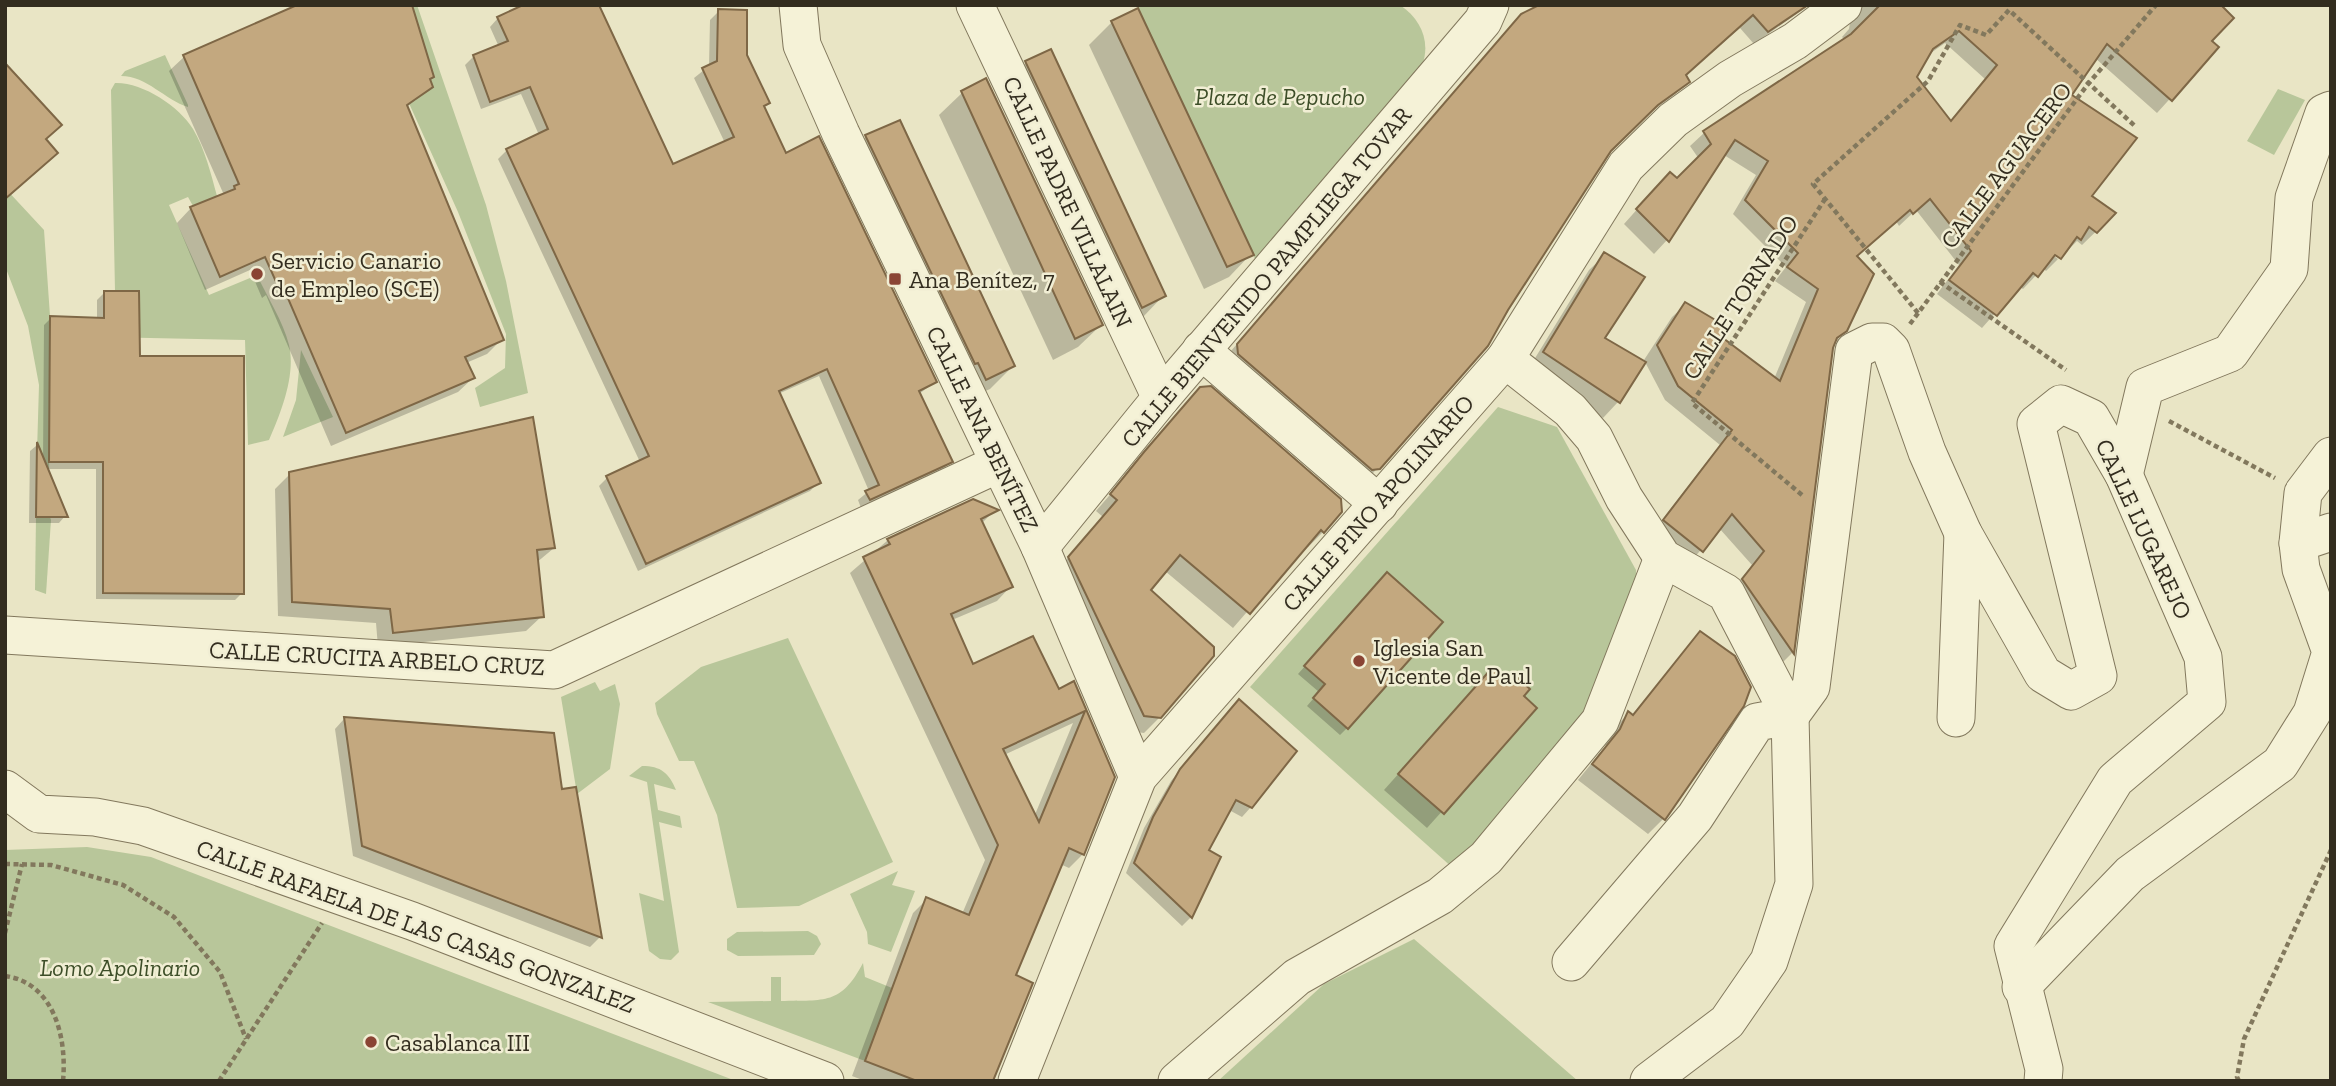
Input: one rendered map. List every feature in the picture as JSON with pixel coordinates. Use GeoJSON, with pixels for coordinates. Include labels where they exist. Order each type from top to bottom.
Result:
{"type":"FeatureCollection","features":[{"type":"Feature","properties":{"kind":"street","name":"CALLE ANA BENÍTEZ"},"geometry":{"type":"LineString","coordinates":[[798,5],[802,45],[813,71],[998,464],[1040,547],[1138,777]]}},
{"type":"Feature","properties":{"kind":"street","name":"CALLE PADRE VILLALAIN"},"geometry":{"type":"LineString","coordinates":[[975,5],[1161,398]]}},
{"type":"Feature","properties":{"kind":"street","name":"CALLE BIENVENIDO PAMPLIEGA TOVAR"},"geometry":{"type":"LineString","coordinates":[[1040,547],[1201,350],[1483,21],[1490,5]]}},
{"type":"Feature","properties":{"kind":"street","name":"CALLE PINO APOLINARIO"},"geometry":{"type":"LineString","coordinates":[[1017,1081],[1138,777],[1505,359],[1626,166],[1673,120],[1730,79],[1795,41],[1843,5]]}},
{"type":"Feature","properties":{"kind":"street"},"geometry":{"type":"LineString","coordinates":[[2124,475],[2145,387],[2231,354],[2290,270],[2294,198],[2324,113],[2331,110]]}},
{"type":"Feature","properties":{"kind":"street"},"geometry":{"type":"LineString","coordinates":[[1571,962],[1695,817],[1757,722],[1790,716],[1811,687],[1854,351],[1872,342],[1883,342],[1891,350]]}},
{"type":"Feature","properties":{"kind":"street"},"geometry":{"type":"LineString","coordinates":[[1201,350],[1379,504]]}},
{"type":"Feature","properties":{"kind":"street","name":"CALLE LUGAREJO"},"geometry":{"type":"LineString","coordinates":[[1891,350],[1927,452],[1963,533],[2043,674],[2071,691],[2098,676],[2036,424],[2062,404],[2091,418],[2124,475],[2203,657],[2207,702],[2115,780],[2012,946],[2021,987]]}},
{"type":"Feature","properties":{"kind":"street"},"geometry":{"type":"LineString","coordinates":[[1505,359],[1570,410],[1594,439],[1624,498],[1663,558],[1726,593],[1790,716],[1794,884],[1769,961],[1727,1022],[1649,1081]]}},
{"type":"Feature","properties":{"kind":"street"},"geometry":{"type":"LineString","coordinates":[[2043,1081],[2044,1069],[2021,987],[2130,874],[2280,764],[2312,713],[2331,652],[2301,569],[2314,537],[2303,493],[2331,456]]}},
{"type":"Feature","properties":{"kind":"street","name":"CALLE CRUCITA ARBELO CRUZ"},"geometry":{"type":"LineString","coordinates":[[5,635],[554,670],[998,464]]}},
{"type":"Feature","properties":{"kind":"street"},"geometry":{"type":"LineString","coordinates":[[1956,718],[1963,533]]}},
{"type":"Feature","properties":{"kind":"street"},"geometry":{"type":"LineString","coordinates":[[1177,1081],[1297,977],[1440,896],[1486,858],[1600,721],[1663,558]]}},
{"type":"Feature","properties":{"kind":"street","name":"CALLE RAFAELA DE LAS CASAS GONZALEZ"},"geometry":{"type":"LineString","coordinates":[[5,789],[39,814],[95,817],[143,826],[412,921],[825,1081]]}},
{"type":"Feature","properties":{"kind":"path","name":"CALLE AGUACERO"},"geometry":{"type":"LineString","coordinates":[[1891,350],[2088,84],[2156,5]]}},
{"type":"Feature","properties":{"kind":"path"},"geometry":{"type":"LineString","coordinates":[[1918,313],[1813,184],[1928,81],[1961,25],[1986,35],[2009,10],[2136,127]]}},
{"type":"Feature","properties":{"kind":"path","name":"CALLE TORNADO"},"geometry":{"type":"LineString","coordinates":[[1825,198],[1692,403],[1832,520]]}},
{"type":"Feature","properties":{"kind":"path"},"geometry":{"type":"LineString","coordinates":[[2239,1081],[2237,1077],[2244,1039],[2331,850]]}},
{"type":"Feature","properties":{"kind":"path"},"geometry":{"type":"LineString","coordinates":[[5,864],[51,865],[123,885],[174,917],[220,972],[246,1039]]}},
{"type":"Feature","properties":{"kind":"path"},"geometry":{"type":"LineString","coordinates":[[5,933],[22,864]]}},
{"type":"Feature","properties":{"kind":"path"},"geometry":{"type":"LineString","coordinates":[[219,1081],[322,923]]}},
{"type":"Feature","properties":{"kind":"path"},"geometry":{"type":"LineString","coordinates":[[5,976],[16,978],[33,988],[57,1018],[63,1036],[63,1081]]}},
{"type":"Feature","properties":{"kind":"green space"},"geometry":{"type":"Polygon","coordinates":[[[412,5],[417,5],[486,205],[506,281],[528,393],[480,407],[475,388],[505,368],[506,334],[458,212],[403,90],[433,86],[430,79],[434,76],[412,5]]]}},
{"type":"Feature","properties":{"kind":"green space","name":"Plaza de Pepucho"},"geometry":{"type":"Polygon","coordinates":[[[1137,5],[1400,5],[1419,24],[1425,40],[1424,57],[1422,66],[1256,261],[1137,5]]]}},
{"type":"Feature","properties":{"kind":"green space"},"geometry":{"type":"Polygon","coordinates":[[[165,55],[188,107],[148,84],[121,76],[125,71],[165,55]]]}},
{"type":"Feature","properties":{"kind":"green space"},"geometry":{"type":"Polygon","coordinates":[[[115,83],[148,91],[169,104],[187,120],[201,145],[217,196],[193,206],[188,197],[169,205],[209,295],[257,275],[283,327],[289,345],[291,369],[282,406],[269,440],[248,445],[245,340],[103,337],[139,322],[139,291],[115,291],[111,90],[115,83]]]}},
{"type":"Feature","properties":{"kind":"green space"},"geometry":{"type":"Polygon","coordinates":[[[2278,89],[2305,100],[2274,155],[2247,141],[2278,89]]]}},
{"type":"Feature","properties":{"kind":"green space"},"geometry":{"type":"Polygon","coordinates":[[[5,188],[44,230],[50,316],[49,485],[36,485],[39,385],[28,326],[5,266],[5,188]]]}},
{"type":"Feature","properties":{"kind":"green space"},"geometry":{"type":"Polygon","coordinates":[[[301,350],[333,417],[283,437],[296,400],[301,350]]]}},
{"type":"Feature","properties":{"kind":"green space"},"geometry":{"type":"Polygon","coordinates":[[[1498,407],[1557,427],[1636,570],[1637,598],[1574,737],[1454,869],[1250,687],[1498,407]]]}},
{"type":"Feature","properties":{"kind":"green space"},"geometry":{"type":"Polygon","coordinates":[[[36,517],[50,517],[51,520],[46,594],[35,590],[36,517]]]}},
{"type":"Feature","properties":{"kind":"green space"},"geometry":{"type":"Polygon","coordinates":[[[788,638],[893,862],[799,906],[737,908],[717,815],[694,761],[679,761],[657,714],[655,703],[701,667],[788,638]]]}},
{"type":"Feature","properties":{"kind":"green space"},"geometry":{"type":"Polygon","coordinates":[[[595,682],[600,691],[615,684],[620,704],[610,769],[577,794],[561,697],[595,682]]]}},
{"type":"Feature","properties":{"kind":"green space"},"geometry":{"type":"Polygon","coordinates":[[[642,766],[659,769],[670,779],[676,790],[654,784],[658,810],[680,816],[682,828],[659,822],[679,952],[671,960],[660,959],[649,951],[639,893],[664,901],[647,782],[629,776],[642,766]]]}},
{"type":"Feature","properties":{"kind":"green space","name":"Lomo Apolinario"},"geometry":{"type":"Polygon","coordinates":[[[87,847],[151,857],[736,1081],[5,1081],[5,850],[87,847]]]}},
{"type":"Feature","properties":{"kind":"green space"},"geometry":{"type":"Polygon","coordinates":[[[898,871],[892,885],[915,891],[891,952],[868,944],[867,932],[850,894],[898,871]]]}},
{"type":"Feature","properties":{"kind":"green space"},"geometry":{"type":"Polygon","coordinates":[[[808,931],[817,936],[821,944],[814,955],[738,956],[727,950],[727,939],[737,932],[808,931]]]}},
{"type":"Feature","properties":{"kind":"green space"},"geometry":{"type":"Polygon","coordinates":[[[1414,939],[1578,1081],[1218,1081],[1324,984],[1414,939]]]}},
{"type":"Feature","properties":{"kind":"green space"},"geometry":{"type":"Polygon","coordinates":[[[863,963],[865,977],[892,988],[865,1061],[708,1002],[771,1001],[771,977],[781,977],[781,1001],[820,1000],[847,987],[863,963]]]}},
{"type":"Feature","properties":{"kind":"building"},"geometry":{"type":"Polygon","coordinates":[[[297,5],[412,5],[434,77],[430,79],[433,87],[407,105],[504,340],[465,357],[475,378],[346,433],[281,282],[277,284],[265,257],[220,277],[190,207],[235,189],[234,186],[239,184],[183,55],[297,5]]]}},
{"type":"Feature","properties":{"kind":"building"},"geometry":{"type":"Polygon","coordinates":[[[523,5],[599,5],[673,164],[734,137],[702,68],[717,61],[718,9],[747,10],[747,55],[770,103],[764,106],[786,153],[819,136],[937,382],[919,391],[953,462],[870,500],[865,491],[879,485],[827,369],[779,391],[821,483],[646,564],[606,476],[649,456],[506,149],[548,129],[530,87],[490,102],[473,55],[508,41],[497,17],[523,5]]]}},
{"type":"Feature","properties":{"kind":"building"},"geometry":{"type":"Polygon","coordinates":[[[1539,5],[1808,5],[1768,32],[1753,15],[1686,75],[1690,82],[1658,105],[1611,151],[1508,310],[1488,346],[1380,469],[1372,470],[1238,354],[1237,344],[1521,14],[1539,5]]]}},
{"type":"Feature","properties":{"kind":"building"},"geometry":{"type":"Polygon","coordinates":[[[1880,5],[2221,5],[2234,18],[2212,41],[2219,47],[2172,101],[2107,44],[2072,95],[2137,138],[2092,196],[2116,213],[2097,233],[2089,227],[2081,240],[2077,237],[2061,259],[2055,255],[2038,277],[2033,273],[1997,316],[1949,280],[1971,251],[1930,199],[1913,214],[1910,210],[1857,256],[1874,274],[1847,331],[1837,338],[1833,348],[1794,654],[1742,579],[1764,551],[1732,514],[1703,552],[1663,520],[1732,430],[1678,386],[1657,345],[1685,302],[1729,328],[1723,338],[1780,381],[1818,289],[1787,267],[1798,253],[1745,200],[1768,161],[1735,140],[1669,242],[1636,209],[1670,172],[1677,178],[1711,144],[1703,131],[1851,34],[1880,5]],[[1959,31],[1933,49],[1917,77],[1951,121],[1997,65],[1959,31]]]}},
{"type":"Feature","properties":{"kind":"building"},"geometry":{"type":"Polygon","coordinates":[[[1138,8],[1254,255],[1227,267],[1111,21],[1138,8]]]}},
{"type":"Feature","properties":{"kind":"building"},"geometry":{"type":"Polygon","coordinates":[[[1051,49],[1166,296],[1142,308],[1025,61],[1051,49]]]}},
{"type":"Feature","properties":{"kind":"building"},"geometry":{"type":"Polygon","coordinates":[[[5,63],[62,125],[46,139],[58,153],[5,199],[5,63]]]}},
{"type":"Feature","properties":{"kind":"building"},"geometry":{"type":"Polygon","coordinates":[[[986,78],[1103,325],[1075,339],[961,91],[986,78]]]}},
{"type":"Feature","properties":{"kind":"building"},"geometry":{"type":"Polygon","coordinates":[[[900,120],[1015,366],[986,380],[978,363],[975,364],[865,135],[900,120]]]}},
{"type":"Feature","properties":{"kind":"building"},"geometry":{"type":"Polygon","coordinates":[[[1604,252],[1645,277],[1605,338],[1646,362],[1620,403],[1543,352],[1604,252]]]}},
{"type":"Feature","properties":{"kind":"building"},"geometry":{"type":"Polygon","coordinates":[[[104,291],[139,291],[140,356],[244,356],[244,594],[103,593],[103,462],[49,462],[50,316],[104,318],[104,291]]]}},
{"type":"Feature","properties":{"kind":"building"},"geometry":{"type":"Polygon","coordinates":[[[1211,386],[1341,499],[1342,512],[1324,533],[1321,530],[1250,614],[1180,555],[1151,590],[1214,647],[1214,656],[1161,718],[1144,716],[1068,557],[1117,500],[1110,494],[1144,452],[1200,387],[1211,386]]]}},
{"type":"Feature","properties":{"kind":"building"},"geometry":{"type":"Polygon","coordinates":[[[533,417],[555,548],[537,550],[544,617],[393,633],[390,609],[292,602],[289,472],[533,417]]]}},
{"type":"Feature","properties":{"kind":"building"},"geometry":{"type":"Polygon","coordinates":[[[37,442],[68,517],[36,517],[37,442]]]}},
{"type":"Feature","properties":{"kind":"building"},"geometry":{"type":"Polygon","coordinates":[[[973,499],[999,510],[981,519],[1013,587],[951,614],[973,664],[1033,636],[1059,689],[1074,681],[1115,777],[1084,855],[1069,848],[1016,975],[1033,983],[993,1081],[917,1081],[865,1061],[926,897],[969,915],[998,845],[863,557],[890,544],[887,539],[973,499]],[[1085,711],[1003,749],[1039,822],[1085,711]]]}},
{"type":"Feature","properties":{"kind":"building","name":"Iglesia San Vicente de Paul"},"geometry":{"type":"Polygon","coordinates":[[[1387,572],[1443,622],[1348,729],[1313,698],[1325,684],[1304,666],[1387,572]]]}},
{"type":"Feature","properties":{"kind":"building"},"geometry":{"type":"Polygon","coordinates":[[[1700,631],[1735,656],[1751,687],[1744,706],[1665,820],[1592,764],[1620,729],[1628,711],[1633,715],[1700,631]]]}},
{"type":"Feature","properties":{"kind":"building"},"geometry":{"type":"Polygon","coordinates":[[[1492,668],[1505,680],[1512,673],[1530,689],[1524,696],[1537,708],[1444,814],[1398,774],[1492,668]]]}},
{"type":"Feature","properties":{"kind":"building"},"geometry":{"type":"Polygon","coordinates":[[[1239,699],[1297,751],[1252,808],[1236,800],[1209,850],[1221,857],[1192,918],[1134,863],[1153,817],[1180,769],[1239,699]]]}},
{"type":"Feature","properties":{"kind":"building"},"geometry":{"type":"Polygon","coordinates":[[[344,717],[554,733],[562,789],[576,787],[602,938],[362,846],[344,717]]]}},
{"type":"Feature","properties":{"kind":"place","name":"Servicio Canario de Empleo (SCE)"},"geometry":{"type":"Point","coordinates":[257,274]}},
{"type":"Feature","properties":{"kind":"place","name":"Ana Benítez, 7"},"geometry":{"type":"Point","coordinates":[895,279]}},
{"type":"Feature","properties":{"kind":"place","name":"Iglesia San Vicente de Paul"},"geometry":{"type":"Point","coordinates":[1359,661]}},
{"type":"Feature","properties":{"kind":"place","name":"Casablanca III"},"geometry":{"type":"Point","coordinates":[371,1042]}}]}
